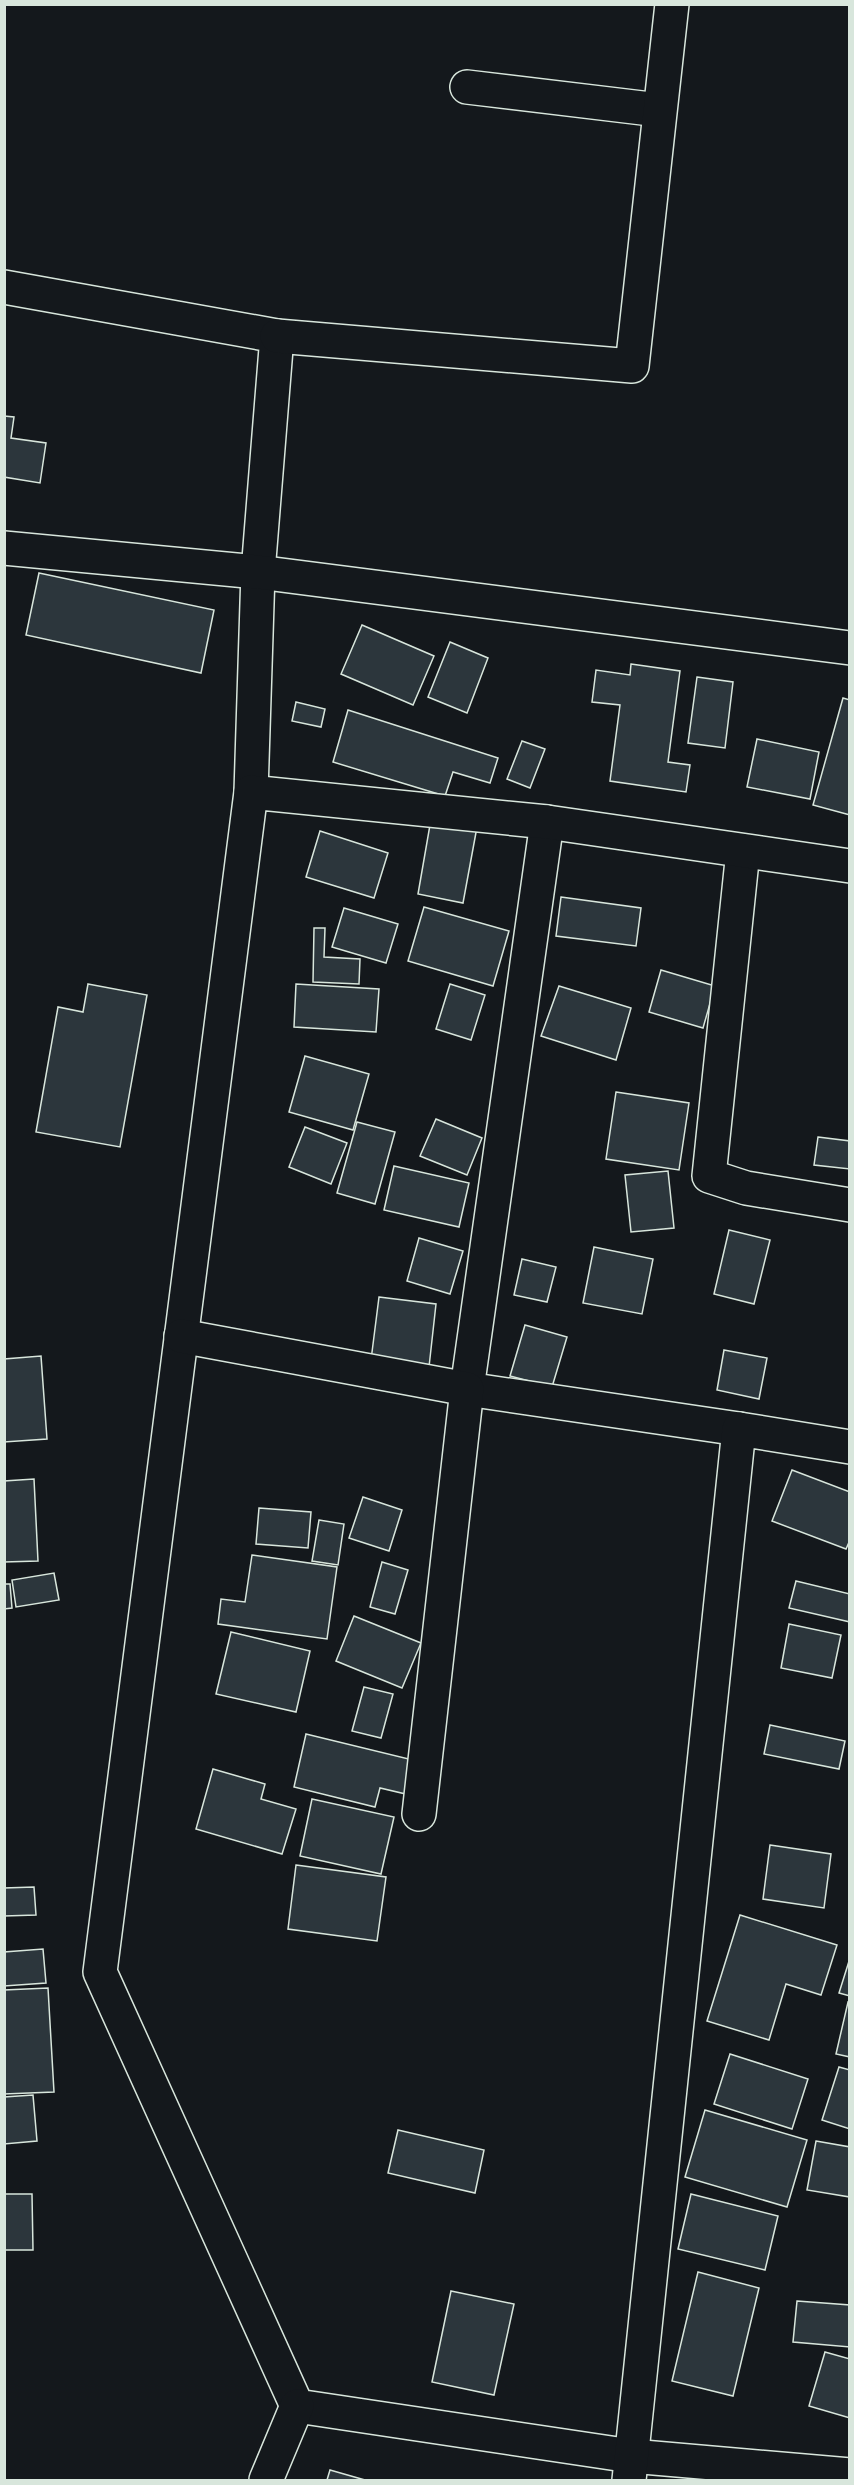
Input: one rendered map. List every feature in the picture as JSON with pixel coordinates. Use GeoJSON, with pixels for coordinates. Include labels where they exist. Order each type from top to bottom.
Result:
{"type":"FeatureCollection","features":[{"type":"Feature","properties":{"kind":"street"},"geometry":{"type":"LineString","coordinates":[[4,288],[277,336],[632,366],[672,4]]}},
{"type":"Feature","properties":{"kind":"street"},"geometry":{"type":"LineString","coordinates":[[467,87],[659,110]]}},
{"type":"Feature","properties":{"kind":"street"},"geometry":{"type":"LineString","coordinates":[[266,2481],[297,2406],[100,1972],[251,792],[258,572],[277,336]]}},
{"type":"Feature","properties":{"kind":"street"},"geometry":{"type":"LineString","coordinates":[[4,548],[258,572],[849,648]]}},
{"type":"Feature","properties":{"kind":"street"},"geometry":{"type":"LineString","coordinates":[[251,792],[547,822],[849,866]]}},
{"type":"Feature","properties":{"kind":"street"},"geometry":{"type":"LineString","coordinates":[[419,1814],[467,1389],[547,822]]}},
{"type":"Feature","properties":{"kind":"street"},"geometry":{"type":"LineString","coordinates":[[744,851],[709,1176],[746,1188],[849,1205]]}},
{"type":"Feature","properties":{"kind":"street"},"geometry":{"type":"LineString","coordinates":[[181,1336],[467,1389],[849,1447]]}},
{"type":"Feature","properties":{"kind":"street"},"geometry":{"type":"LineString","coordinates":[[630,2468],[739,1429]]}},
{"type":"Feature","properties":{"kind":"street"},"geometry":{"type":"LineString","coordinates":[[297,2406],[630,2468],[849,2475]]}},
{"type":"Feature","properties":{"kind":"building"},"geometry":{"type":"Polygon","coordinates":[[[4,416],[14,417],[11,438],[46,443],[40,483],[4,477],[4,416]]]}},
{"type":"Feature","properties":{"kind":"building"},"geometry":{"type":"Polygon","coordinates":[[[39,573],[214,610],[201,673],[26,635],[39,573]]]}},
{"type":"Feature","properties":{"kind":"building"},"geometry":{"type":"Polygon","coordinates":[[[362,625],[434,656],[413,705],[341,674],[362,625]]]}},
{"type":"Feature","properties":{"kind":"building"},"geometry":{"type":"Polygon","coordinates":[[[450,642],[488,658],[467,713],[428,697],[450,642]]]}},
{"type":"Feature","properties":{"kind":"building"},"geometry":{"type":"Polygon","coordinates":[[[631,664],[680,671],[668,762],[690,765],[686,792],[610,781],[620,705],[592,702],[596,670],[630,675],[631,664]]]}},
{"type":"Feature","properties":{"kind":"building"},"geometry":{"type":"Polygon","coordinates":[[[697,677],[733,682],[725,748],[688,743],[697,677]]]}},
{"type":"Feature","properties":{"kind":"building"},"geometry":{"type":"Polygon","coordinates":[[[843,698],[850,700],[850,815],[813,805],[843,698]]]}},
{"type":"Feature","properties":{"kind":"building"},"geometry":{"type":"Polygon","coordinates":[[[296,702],[325,709],[321,727],[292,721],[296,702]]]}},
{"type":"Feature","properties":{"kind":"building"},"geometry":{"type":"Polygon","coordinates":[[[348,710],[498,758],[490,783],[453,772],[445,796],[333,762],[348,710]]]}},
{"type":"Feature","properties":{"kind":"building"},"geometry":{"type":"Polygon","coordinates":[[[757,739],[819,752],[810,799],[747,787],[757,739]]]}},
{"type":"Feature","properties":{"kind":"building"},"geometry":{"type":"Polygon","coordinates":[[[522,741],[545,749],[530,788],[507,779],[522,741]]]}},
{"type":"Feature","properties":{"kind":"building"},"geometry":{"type":"Polygon","coordinates":[[[431,819],[477,827],[463,903],[418,894],[431,819]]]}},
{"type":"Feature","properties":{"kind":"building"},"geometry":{"type":"Polygon","coordinates":[[[320,831],[388,853],[374,898],[306,877],[320,831]]]}},
{"type":"Feature","properties":{"kind":"building"},"geometry":{"type":"Polygon","coordinates":[[[561,897],[641,908],[636,946],[556,936],[561,897]]]}},
{"type":"Feature","properties":{"kind":"building"},"geometry":{"type":"Polygon","coordinates":[[[424,907],[509,931],[493,986],[408,961],[424,907]]]}},
{"type":"Feature","properties":{"kind":"building"},"geometry":{"type":"Polygon","coordinates":[[[344,908],[398,924],[386,963],[332,947],[344,908]]]}},
{"type":"Feature","properties":{"kind":"building"},"geometry":{"type":"Polygon","coordinates":[[[314,928],[325,928],[324,957],[360,959],[359,984],[313,982],[314,928]]]}},
{"type":"Feature","properties":{"kind":"building"},"geometry":{"type":"Polygon","coordinates":[[[661,970],[715,986],[703,1028],[649,1012],[661,970]]]}},
{"type":"Feature","properties":{"kind":"building"},"geometry":{"type":"Polygon","coordinates":[[[88,984],[147,995],[120,1147],[36,1132],[58,1007],[83,1012],[88,984]]]}},
{"type":"Feature","properties":{"kind":"building"},"geometry":{"type":"Polygon","coordinates":[[[296,984],[379,989],[376,1032],[294,1027],[296,984]]]}},
{"type":"Feature","properties":{"kind":"building"},"geometry":{"type":"Polygon","coordinates":[[[450,984],[485,995],[471,1040],[436,1029],[450,984]]]}},
{"type":"Feature","properties":{"kind":"building"},"geometry":{"type":"Polygon","coordinates":[[[559,986],[631,1008],[616,1060],[541,1036],[559,986]]]}},
{"type":"Feature","properties":{"kind":"building"},"geometry":{"type":"Polygon","coordinates":[[[305,1056],[369,1074],[353,1130],[289,1112],[305,1056]]]}},
{"type":"Feature","properties":{"kind":"building"},"geometry":{"type":"Polygon","coordinates":[[[616,1092],[689,1103],[679,1170],[606,1159],[616,1092]]]}},
{"type":"Feature","properties":{"kind":"building"},"geometry":{"type":"Polygon","coordinates":[[[436,1119],[482,1138],[467,1175],[420,1156],[436,1119]]]}},
{"type":"Feature","properties":{"kind":"building"},"geometry":{"type":"Polygon","coordinates":[[[357,1122],[395,1132],[375,1204],[337,1193],[357,1122]]]}},
{"type":"Feature","properties":{"kind":"building"},"geometry":{"type":"Polygon","coordinates":[[[305,1127],[347,1143],[331,1184],[289,1167],[305,1127]]]}},
{"type":"Feature","properties":{"kind":"building"},"geometry":{"type":"Polygon","coordinates":[[[818,1137],[850,1141],[850,1169],[814,1165],[818,1137]]]}},
{"type":"Feature","properties":{"kind":"building"},"geometry":{"type":"Polygon","coordinates":[[[394,1166],[469,1183],[459,1227],[384,1210],[394,1166]]]}},
{"type":"Feature","properties":{"kind":"building"},"geometry":{"type":"Polygon","coordinates":[[[668,1171],[674,1228],[631,1232],[625,1175],[668,1171]]]}},
{"type":"Feature","properties":{"kind":"building"},"geometry":{"type":"Polygon","coordinates":[[[729,1230],[770,1240],[754,1304],[714,1294],[729,1230]]]}},
{"type":"Feature","properties":{"kind":"building"},"geometry":{"type":"Polygon","coordinates":[[[419,1238],[463,1251],[450,1294],[407,1281],[419,1238]]]}},
{"type":"Feature","properties":{"kind":"building"},"geometry":{"type":"Polygon","coordinates":[[[594,1247],[653,1259],[642,1314],[583,1303],[594,1247]]]}},
{"type":"Feature","properties":{"kind":"building"},"geometry":{"type":"Polygon","coordinates":[[[522,1259],[556,1267],[547,1302],[514,1295],[522,1259]]]}},
{"type":"Feature","properties":{"kind":"building"},"geometry":{"type":"Polygon","coordinates":[[[379,1297],[436,1304],[429,1367],[371,1360],[379,1297]]]}},
{"type":"Feature","properties":{"kind":"building"},"geometry":{"type":"Polygon","coordinates":[[[525,1325],[567,1337],[552,1387],[510,1376],[525,1325]]]}},
{"type":"Feature","properties":{"kind":"building"},"geometry":{"type":"Polygon","coordinates":[[[724,1350],[767,1358],[759,1399],[717,1390],[724,1350]]]}},
{"type":"Feature","properties":{"kind":"building"},"geometry":{"type":"Polygon","coordinates":[[[41,1356],[47,1439],[4,1442],[4,1359],[41,1356]]]}},
{"type":"Feature","properties":{"kind":"building"},"geometry":{"type":"Polygon","coordinates":[[[792,1470],[850,1492],[850,1540],[846,1549],[772,1521],[792,1470]]]}},
{"type":"Feature","properties":{"kind":"building"},"geometry":{"type":"Polygon","coordinates":[[[34,1479],[38,1561],[4,1562],[4,1481],[34,1479]]]}},
{"type":"Feature","properties":{"kind":"building"},"geometry":{"type":"Polygon","coordinates":[[[363,1497],[402,1510],[389,1551],[349,1538],[363,1497]]]}},
{"type":"Feature","properties":{"kind":"building"},"geometry":{"type":"Polygon","coordinates":[[[259,1508],[311,1512],[308,1548],[256,1544],[259,1508]]]}},
{"type":"Feature","properties":{"kind":"building"},"geometry":{"type":"Polygon","coordinates":[[[319,1520],[344,1524],[338,1565],[312,1561],[319,1520]]]}},
{"type":"Feature","properties":{"kind":"building"},"geometry":{"type":"Polygon","coordinates":[[[252,1555],[337,1567],[327,1639],[218,1624],[221,1599],[245,1602],[252,1555]]]}},
{"type":"Feature","properties":{"kind":"building"},"geometry":{"type":"Polygon","coordinates":[[[382,1562],[408,1570],[395,1614],[370,1607],[382,1562]]]}},
{"type":"Feature","properties":{"kind":"building"},"geometry":{"type":"Polygon","coordinates":[[[54,1573],[59,1600],[16,1607],[12,1580],[54,1573]]]}},
{"type":"Feature","properties":{"kind":"building"},"geometry":{"type":"Polygon","coordinates":[[[796,1581],[850,1594],[850,1622],[789,1608],[796,1581]]]}},
{"type":"Feature","properties":{"kind":"building"},"geometry":{"type":"Polygon","coordinates":[[[4,1584],[10,1584],[12,1608],[4,1609],[4,1584]]]}},
{"type":"Feature","properties":{"kind":"building"},"geometry":{"type":"Polygon","coordinates":[[[354,1616],[421,1643],[402,1688],[336,1661],[354,1616]]]}},
{"type":"Feature","properties":{"kind":"building"},"geometry":{"type":"Polygon","coordinates":[[[789,1624],[841,1635],[832,1678],[781,1668],[789,1624]]]}},
{"type":"Feature","properties":{"kind":"building"},"geometry":{"type":"Polygon","coordinates":[[[231,1632],[310,1651],[296,1712],[216,1694],[231,1632]]]}},
{"type":"Feature","properties":{"kind":"building"},"geometry":{"type":"Polygon","coordinates":[[[364,1687],[393,1694],[381,1738],[352,1731],[364,1687]]]}},
{"type":"Feature","properties":{"kind":"building"},"geometry":{"type":"Polygon","coordinates":[[[770,1725],[845,1741],[839,1769],[764,1754],[770,1725]]]}},
{"type":"Feature","properties":{"kind":"building"},"geometry":{"type":"Polygon","coordinates":[[[306,1734],[417,1761],[410,1795],[380,1788],[375,1807],[294,1787],[306,1734]]]}},
{"type":"Feature","properties":{"kind":"building"},"geometry":{"type":"Polygon","coordinates":[[[213,1769],[265,1784],[261,1799],[296,1809],[282,1854],[196,1829],[213,1769]]]}},
{"type":"Feature","properties":{"kind":"building"},"geometry":{"type":"Polygon","coordinates":[[[312,1799],[394,1817],[381,1874],[300,1856],[312,1799]]]}},
{"type":"Feature","properties":{"kind":"building"},"geometry":{"type":"Polygon","coordinates":[[[770,1845],[831,1854],[824,1908],[763,1899],[770,1845]]]}},
{"type":"Feature","properties":{"kind":"building"},"geometry":{"type":"Polygon","coordinates":[[[296,1865],[386,1877],[377,1941],[288,1929],[296,1865]]]}},
{"type":"Feature","properties":{"kind":"building"},"geometry":{"type":"Polygon","coordinates":[[[34,1887],[36,1915],[4,1916],[4,1888],[34,1887]]]}},
{"type":"Feature","properties":{"kind":"building"},"geometry":{"type":"Polygon","coordinates":[[[740,1915],[837,1945],[821,1995],[786,1984],[769,2040],[707,2021],[740,1915]]]}},
{"type":"Feature","properties":{"kind":"building"},"geometry":{"type":"Polygon","coordinates":[[[43,1949],[46,1983],[4,1986],[4,1952],[43,1949]]]}},
{"type":"Feature","properties":{"kind":"building"},"geometry":{"type":"Polygon","coordinates":[[[850,1958],[850,1996],[839,1993],[850,1958]]]}},
{"type":"Feature","properties":{"kind":"building"},"geometry":{"type":"Polygon","coordinates":[[[48,1988],[54,2092],[4,2094],[4,1990],[48,1988]]]}},
{"type":"Feature","properties":{"kind":"building"},"geometry":{"type":"Polygon","coordinates":[[[848,2002],[850,2003],[850,2057],[836,2054],[848,2002]]]}},
{"type":"Feature","properties":{"kind":"building"},"geometry":{"type":"Polygon","coordinates":[[[730,2054],[808,2079],[792,2129],[714,2104],[730,2054]]]}},
{"type":"Feature","properties":{"kind":"building"},"geometry":{"type":"Polygon","coordinates":[[[839,2067],[850,2070],[850,2129],[822,2120],[839,2067]]]}},
{"type":"Feature","properties":{"kind":"building"},"geometry":{"type":"Polygon","coordinates":[[[33,2095],[37,2141],[4,2144],[4,2097],[33,2095]]]}},
{"type":"Feature","properties":{"kind":"building"},"geometry":{"type":"Polygon","coordinates":[[[705,2110],[807,2140],[787,2207],[685,2177],[705,2110]]]}},
{"type":"Feature","properties":{"kind":"building"},"geometry":{"type":"Polygon","coordinates":[[[398,2130],[484,2150],[475,2193],[388,2173],[398,2130]]]}},
{"type":"Feature","properties":{"kind":"building"},"geometry":{"type":"Polygon","coordinates":[[[816,2141],[850,2147],[850,2197],[807,2190],[816,2141]]]}},
{"type":"Feature","properties":{"kind":"building"},"geometry":{"type":"Polygon","coordinates":[[[4,2194],[32,2194],[33,2250],[4,2250],[4,2194]]]}},
{"type":"Feature","properties":{"kind":"building"},"geometry":{"type":"Polygon","coordinates":[[[691,2194],[778,2216],[765,2270],[678,2249],[691,2194]]]}},
{"type":"Feature","properties":{"kind":"building"},"geometry":{"type":"Polygon","coordinates":[[[698,2272],[759,2288],[733,2396],[672,2381],[698,2272]]]}},
{"type":"Feature","properties":{"kind":"building"},"geometry":{"type":"Polygon","coordinates":[[[451,2291],[514,2304],[494,2395],[432,2382],[451,2291]]]}},
{"type":"Feature","properties":{"kind":"building"},"geometry":{"type":"Polygon","coordinates":[[[797,2301],[850,2305],[850,2347],[793,2342],[797,2301]]]}},
{"type":"Feature","properties":{"kind":"building"},"geometry":{"type":"Polygon","coordinates":[[[825,2352],[850,2359],[850,2418],[809,2406],[825,2352]]]}},
{"type":"Feature","properties":{"kind":"building"},"geometry":{"type":"Polygon","coordinates":[[[330,2470],[365,2480],[327,2480],[330,2470]]]}}]}
